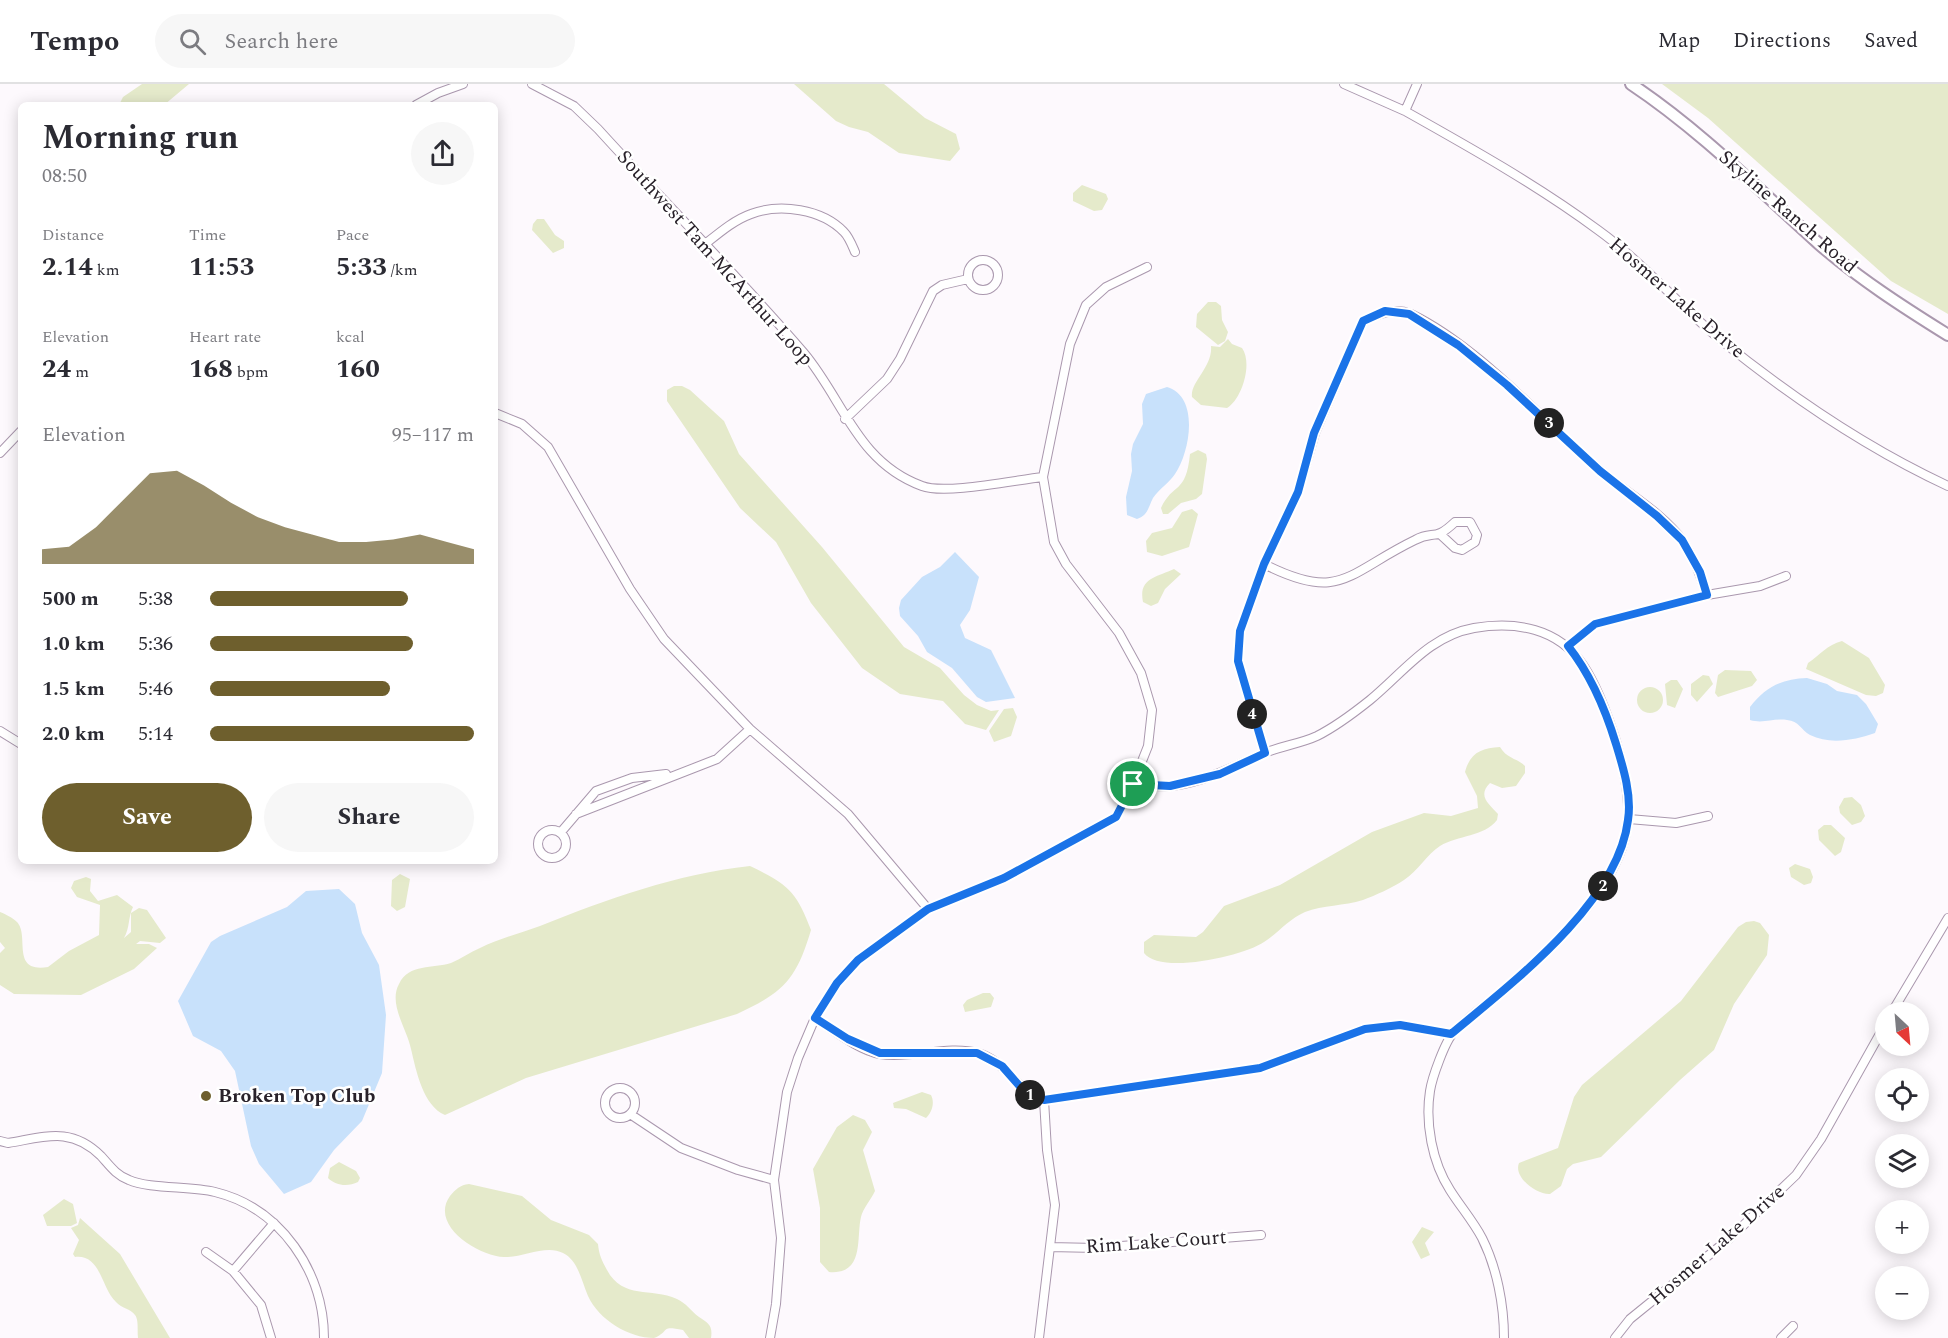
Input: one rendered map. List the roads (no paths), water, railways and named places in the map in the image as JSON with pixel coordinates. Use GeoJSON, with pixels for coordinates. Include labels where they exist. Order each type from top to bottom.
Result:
{"type":"FeatureCollection","features":[{"type":"Feature","properties":{"kind":"street"},"geometry":{"type":"LineString","coordinates":[[422,102],[463,84]]}},
{"type":"Feature","properties":{"kind":"street","name":"Southwest Tam McArthur Loop"},"geometry":{"type":"LineString","coordinates":[[531,84],[573,106],[704,244],[806,355],[845,419],[865,446],[894,472],[923,487],[948,490],[1043,477]]}},
{"type":"Feature","properties":{"kind":"street","name":"Hosmer Lake Drive"},"geometry":{"type":"LineString","coordinates":[[1344,84],[1405,111],[1519,175],[1600,231],[1715,335],[1812,410],[1902,465],[1948,486]]}},
{"type":"Feature","properties":{"kind":"street"},"geometry":{"type":"LineString","coordinates":[[1405,111],[1417,84]]}},
{"type":"Feature","properties":{"kind":"street","name":"Skyline Ranch Road"},"geometry":{"type":"LineString","coordinates":[[1631,84],[1737,167],[1845,265],[1885,295],[1948,335]]}},
{"type":"Feature","properties":{"kind":"street"},"geometry":{"type":"LineString","coordinates":[[704,244],[729,225],[751,214],[772,209],[792,209],[809,213],[838,226],[846,234],[855,252]]}},
{"type":"Feature","properties":{"kind":"street"},"geometry":{"type":"LineString","coordinates":[[770,1338],[776,1304],[780,1238],[774,1179],[787,1092],[815,1018],[837,983],[858,960],[928,909],[1004,878],[1116,817],[1133,784],[1148,746],[1152,710],[1141,673],[1119,633],[1066,564],[1054,542],[1043,477],[1070,345],[1086,305],[1106,287],[1147,267]]}},
{"type":"Feature","properties":{"kind":"street"},"geometry":{"type":"LineString","coordinates":[[845,419],[887,379],[900,359],[933,291],[954,280],[969,279]]}},
{"type":"Feature","properties":{"kind":"street"},"geometry":{"type":"LineString","coordinates":[[1265,753],[1238,661],[1240,631],[1264,564],[1298,492],[1314,433],[1363,321],[1385,311],[1409,314],[1458,345],[1507,385],[1600,471],[1657,516],[1682,540],[1700,572],[1707,595]]}},
{"type":"Feature","properties":{"kind":"street"},"geometry":{"type":"LineString","coordinates":[[498,414],[522,424],[548,447],[630,589],[664,639],[750,729],[848,814],[928,909]]}},
{"type":"Feature","properties":{"kind":"street"},"geometry":{"type":"LineString","coordinates":[[0,453],[18,435]]}},
{"type":"Feature","properties":{"kind":"street"},"geometry":{"type":"LineString","coordinates":[[1264,564],[1294,579],[1322,584],[1340,581],[1418,538],[1441,535],[1455,522],[1462,520],[1470,522],[1477,535],[1470,548],[1462,550],[1455,548],[1441,535]]}},
{"type":"Feature","properties":{"kind":"street"},"geometry":{"type":"LineString","coordinates":[[1568,646],[1595,624],[1707,595],[1760,586],[1786,576]]}},
{"type":"Feature","properties":{"kind":"street"},"geometry":{"type":"LineString","coordinates":[[1133,784],[1170,786],[1220,774],[1265,753],[1317,736],[1370,700],[1416,656],[1441,639],[1471,628],[1527,627],[1552,636],[1568,646],[1584,667],[1612,730],[1625,773],[1629,819],[1620,851],[1611,872],[1587,908],[1518,978],[1451,1034],[1430,1089],[1429,1114],[1432,1146],[1449,1188],[1481,1236],[1490,1258],[1502,1312],[1504,1338]]}},
{"type":"Feature","properties":{"kind":"street"},"geometry":{"type":"LineString","coordinates":[[576,814],[676,773],[717,759],[750,729]]}},
{"type":"Feature","properties":{"kind":"street"},"geometry":{"type":"LineString","coordinates":[[0,731],[18,742]]}},
{"type":"Feature","properties":{"kind":"street"},"geometry":{"type":"LineString","coordinates":[[561,832],[596,790],[632,778],[676,773]]}},
{"type":"Feature","properties":{"kind":"street"},"geometry":{"type":"LineString","coordinates":[[1629,819],[1676,823],[1708,816]]}},
{"type":"Feature","properties":{"kind":"street"},"geometry":{"type":"LineString","coordinates":[[1898,1002],[1948,918]]}},
{"type":"Feature","properties":{"kind":"street"},"geometry":{"type":"LineString","coordinates":[[815,1018],[848,1039],[880,1053],[977,1053],[1002,1066],[1023,1090],[1044,1100],[1260,1068],[1365,1029],[1400,1025],[1451,1034]]}},
{"type":"Feature","properties":{"kind":"street","name":"Hosmer Lake Drive"},"geometry":{"type":"LineString","coordinates":[[1615,1338],[1630,1319],[1730,1238],[1796,1174],[1821,1139],[1875,1043]]}},
{"type":"Feature","properties":{"kind":"street"},"geometry":{"type":"LineString","coordinates":[[1039,1338],[1055,1205],[1044,1100]]}},
{"type":"Feature","properties":{"kind":"street"},"geometry":{"type":"LineString","coordinates":[[630,1114],[681,1148],[738,1170],[774,1179]]}},
{"type":"Feature","properties":{"kind":"street"},"geometry":{"type":"LineString","coordinates":[[0,1141],[8,1143],[68,1135],[88,1144],[115,1172],[130,1181],[216,1192],[250,1206],[274,1223],[291,1241],[316,1283],[324,1318],[324,1338]]}},
{"type":"Feature","properties":{"kind":"street"},"geometry":{"type":"LineString","coordinates":[[233,1270],[274,1223]]}},
{"type":"Feature","properties":{"kind":"street","name":"Rim Lake Court"},"geometry":{"type":"LineString","coordinates":[[1050,1247],[1096,1248],[1261,1235]]}},
{"type":"Feature","properties":{"kind":"street"},"geometry":{"type":"LineString","coordinates":[[206,1252],[233,1270],[261,1305],[271,1338]]}},
{"type":"Feature","properties":{"kind":"street"},"geometry":{"type":"LineString","coordinates":[[1782,1338],[1793,1326]]}},
{"type":"Feature","properties":{"kind":"water"},"geometry":{"type":"Polygon","coordinates":[[[1167,387],[1177,393],[1188,413],[1189,426],[1185,453],[1175,474],[1155,495],[1146,513],[1137,519],[1127,515],[1126,497],[1132,471],[1133,444],[1143,424],[1142,404],[1146,394],[1167,387]]]}},
{"type":"Feature","properties":{"kind":"water"},"geometry":{"type":"Polygon","coordinates":[[[955,552],[979,577],[970,610],[960,625],[965,638],[991,650],[1015,698],[986,702],[977,697],[952,668],[927,652],[918,636],[900,616],[901,600],[922,577],[940,567],[955,552]]]}},
{"type":"Feature","properties":{"kind":"water"},"geometry":{"type":"Polygon","coordinates":[[[1807,678],[1827,684],[1837,691],[1857,695],[1866,704],[1878,724],[1875,733],[1859,738],[1834,741],[1810,735],[1791,721],[1750,720],[1750,707],[1768,689],[1781,682],[1807,678]]]}},
{"type":"Feature","properties":{"kind":"water"},"geometry":{"type":"Polygon","coordinates":[[[339,889],[355,904],[362,933],[379,965],[386,1015],[382,1073],[362,1121],[334,1150],[311,1182],[284,1194],[259,1164],[251,1146],[235,1071],[221,1051],[193,1036],[178,1001],[211,942],[287,907],[306,891],[339,889]]]}},
{"type":"Feature","properties":{"kind":"place","name":"Broken Top Club"},"geometry":{"type":"Point","coordinates":[206,1096]}}]}
